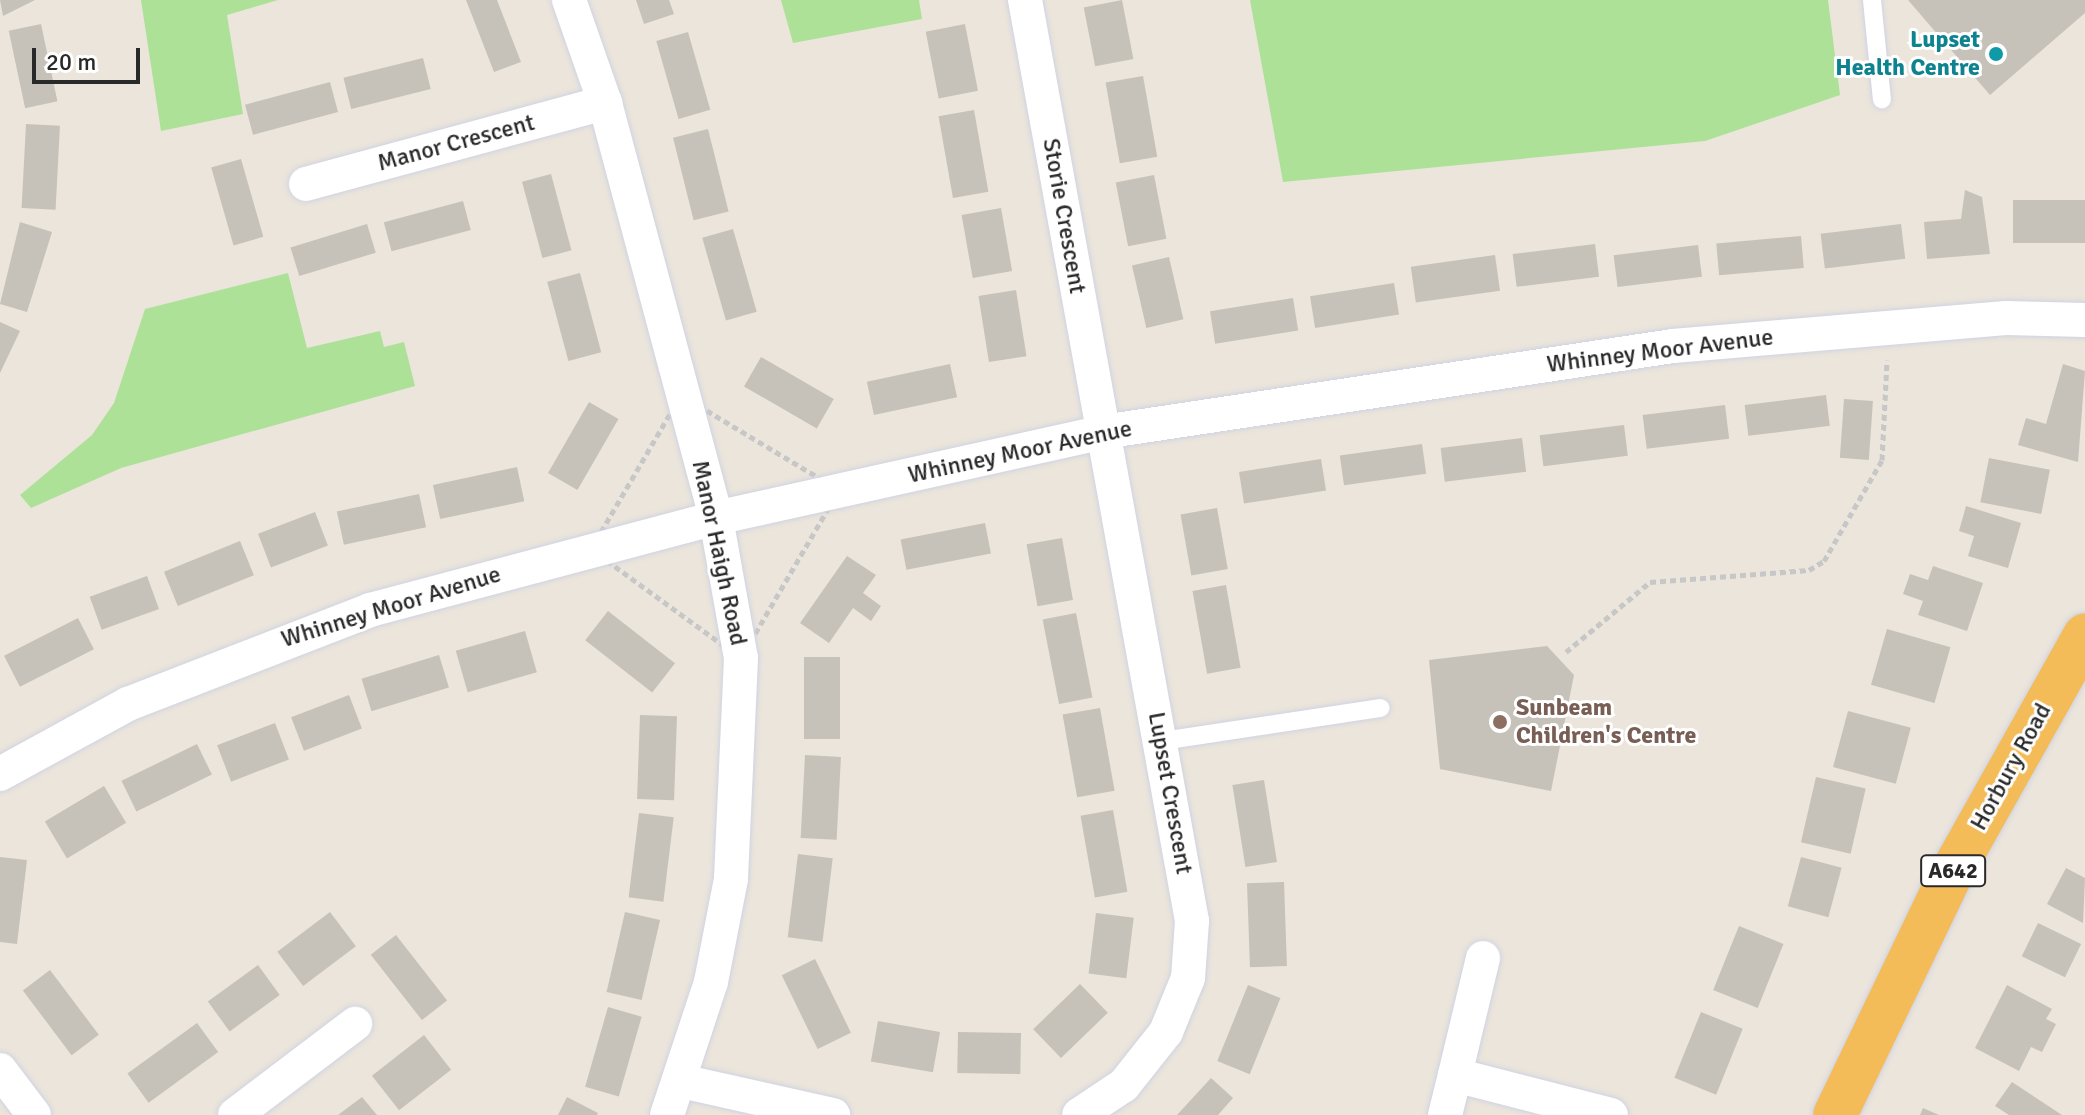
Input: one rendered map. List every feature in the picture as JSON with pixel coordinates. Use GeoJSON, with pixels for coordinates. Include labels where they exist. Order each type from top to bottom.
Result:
{"type":"FeatureCollection","features":[{"type":"Feature","properties":{"kind":"highway","name":"Horbury Road"},"geometry":{"type":"LineString","coordinates":[[1835,1115],[1950,876],[2085,635]]}},
{"type":"Feature","properties":{"kind":"street","name":"Manor Haigh Road"},"geometry":{"type":"LineString","coordinates":[[569,0],[605,103],[716,518],[741,658],[741,754],[731,879],[711,982],[681,1081],[667,1115]]}},
{"type":"Feature","properties":{"kind":"street","name":"Storie Crescent"},"geometry":{"type":"LineString","coordinates":[[1025,0],[1103,432]]}},
{"type":"Feature","properties":{"kind":"street","name":"Manor Crescent"},"geometry":{"type":"LineString","coordinates":[[306,184],[605,103]]}},
{"type":"Feature","properties":{"kind":"street","name":"Whinney Moor Avenue"},"geometry":{"type":"LineString","coordinates":[[0,774],[128,704],[253,649],[370,610],[716,518],[1103,432],[1657,348],[1889,327],[2085,320]]}},
{"type":"Feature","properties":{"kind":"street","name":"Lupset Crescent"},"geometry":{"type":"LineString","coordinates":[[1079,1115],[1141,1064],[1166,1032],[1188,978],[1192,921],[1162,741],[1103,432]]}},
{"type":"Feature","properties":{"kind":"street"},"geometry":{"type":"LineString","coordinates":[[1445,1115],[1483,958]]}},
{"type":"Feature","properties":{"kind":"street"},"geometry":{"type":"LineString","coordinates":[[235,1115],[355,1024]]}},
{"type":"Feature","properties":{"kind":"street"},"geometry":{"type":"LineString","coordinates":[[0,1070],[34,1115]]}},
{"type":"Feature","properties":{"kind":"street"},"geometry":{"type":"LineString","coordinates":[[1455,1075],[1611,1115]]}},
{"type":"Feature","properties":{"kind":"street"},"geometry":{"type":"LineString","coordinates":[[681,1081],[833,1115]]}},
{"type":"Feature","properties":{"kind":"lane"},"geometry":{"type":"LineString","coordinates":[[1872,0],[1882,100]]}},
{"type":"Feature","properties":{"kind":"lane"},"geometry":{"type":"LineString","coordinates":[[1162,741],[1381,708]]}},
{"type":"Feature","properties":{"kind":"path"},"geometry":{"type":"LineString","coordinates":[[1566,652],[1650,582],[1809,570],[1824,561],[1882,460],[1889,327]]}},
{"type":"Feature","properties":{"kind":"green space"},"geometry":{"type":"Polygon","coordinates":[[[141,0],[278,0],[227,15],[243,114],[161,131],[141,0]]]}},
{"type":"Feature","properties":{"kind":"green space"},"geometry":{"type":"Polygon","coordinates":[[[781,0],[919,0],[922,19],[793,43],[781,0]]]}},
{"type":"Feature","properties":{"kind":"green space"},"geometry":{"type":"Polygon","coordinates":[[[1250,0],[1828,0],[1840,95],[1705,141],[1283,182],[1250,0]]]}},
{"type":"Feature","properties":{"kind":"green space"},"geometry":{"type":"Polygon","coordinates":[[[288,273],[307,348],[380,331],[384,347],[404,342],[415,386],[121,468],[31,508],[20,495],[92,435],[114,403],[145,309],[288,273]]]}},
{"type":"Feature","properties":{"kind":"building"},"geometry":{"type":"Polygon","coordinates":[[[0,0],[35,0],[3,16],[0,0]]]}},
{"type":"Feature","properties":{"kind":"building"},"geometry":{"type":"Polygon","coordinates":[[[466,0],[497,0],[521,62],[494,72],[466,0]]]}},
{"type":"Feature","properties":{"kind":"building"},"geometry":{"type":"Polygon","coordinates":[[[636,0],[669,0],[674,14],[644,24],[636,0]]]}},
{"type":"Feature","properties":{"kind":"building"},"geometry":{"type":"Polygon","coordinates":[[[1122,0],[1133,59],[1095,66],[1084,7],[1122,0]]]}},
{"type":"Feature","properties":{"kind":"building","name":"Lupset Health Centre"},"geometry":{"type":"Polygon","coordinates":[[[1908,0],[2085,0],[2085,13],[1990,95],[1908,0]]]}},
{"type":"Feature","properties":{"kind":"building"},"geometry":{"type":"Polygon","coordinates":[[[41,24],[57,101],[25,108],[9,31],[41,24]]]}},
{"type":"Feature","properties":{"kind":"building"},"geometry":{"type":"Polygon","coordinates":[[[965,24],[978,91],[939,98],[926,32],[965,24]]]}},
{"type":"Feature","properties":{"kind":"building"},"geometry":{"type":"Polygon","coordinates":[[[688,32],[710,110],[679,119],[656,41],[688,32]]]}},
{"type":"Feature","properties":{"kind":"building"},"geometry":{"type":"Polygon","coordinates":[[[423,58],[431,89],[351,109],[343,78],[423,58]]]}},
{"type":"Feature","properties":{"kind":"building"},"geometry":{"type":"Polygon","coordinates":[[[1143,76],[1157,157],[1120,163],[1106,83],[1143,76]]]}},
{"type":"Feature","properties":{"kind":"building"},"geometry":{"type":"Polygon","coordinates":[[[330,82],[338,112],[253,135],[245,105],[330,82]]]}},
{"type":"Feature","properties":{"kind":"building"},"geometry":{"type":"Polygon","coordinates":[[[974,110],[988,192],[953,198],[939,116],[974,110]]]}},
{"type":"Feature","properties":{"kind":"building"},"geometry":{"type":"Polygon","coordinates":[[[26,124],[60,126],[56,210],[22,208],[26,124]]]}},
{"type":"Feature","properties":{"kind":"building"},"geometry":{"type":"Polygon","coordinates":[[[708,129],[729,211],[694,220],[673,138],[708,129]]]}},
{"type":"Feature","properties":{"kind":"building"},"geometry":{"type":"Polygon","coordinates":[[[241,159],[263,237],[234,245],[211,168],[241,159]]]}},
{"type":"Feature","properties":{"kind":"building"},"geometry":{"type":"Polygon","coordinates":[[[551,174],[571,250],[542,258],[522,182],[551,174]]]}},
{"type":"Feature","properties":{"kind":"building"},"geometry":{"type":"Polygon","coordinates":[[[1154,175],[1166,239],[1128,246],[1116,182],[1154,175]]]}},
{"type":"Feature","properties":{"kind":"building"},"geometry":{"type":"Polygon","coordinates":[[[1965,190],[1982,197],[1990,254],[1927,259],[1924,222],[1961,219],[1965,190]]]}},
{"type":"Feature","properties":{"kind":"building"},"geometry":{"type":"Polygon","coordinates":[[[2013,200],[2085,200],[2085,243],[2013,243],[2013,200]]]}},
{"type":"Feature","properties":{"kind":"building"},"geometry":{"type":"Polygon","coordinates":[[[463,201],[471,230],[392,251],[384,222],[463,201]]]}},
{"type":"Feature","properties":{"kind":"building"},"geometry":{"type":"Polygon","coordinates":[[[1001,208],[1012,271],[973,278],[962,215],[1001,208]]]}},
{"type":"Feature","properties":{"kind":"building"},"geometry":{"type":"Polygon","coordinates":[[[20,222],[52,232],[27,312],[0,304],[20,222]]]}},
{"type":"Feature","properties":{"kind":"building"},"geometry":{"type":"Polygon","coordinates":[[[367,224],[376,253],[299,276],[290,247],[367,224]]]}},
{"type":"Feature","properties":{"kind":"building"},"geometry":{"type":"Polygon","coordinates":[[[1901,224],[1905,259],[1825,269],[1821,234],[1901,224]]]}},
{"type":"Feature","properties":{"kind":"building"},"geometry":{"type":"Polygon","coordinates":[[[733,229],[757,312],[726,320],[702,238],[733,229]]]}},
{"type":"Feature","properties":{"kind":"building"},"geometry":{"type":"Polygon","coordinates":[[[1801,236],[1804,268],[1719,275],[1716,243],[1801,236]]]}},
{"type":"Feature","properties":{"kind":"building"},"geometry":{"type":"Polygon","coordinates":[[[1595,244],[1599,277],[1517,287],[1513,254],[1595,244]]]}},
{"type":"Feature","properties":{"kind":"building"},"geometry":{"type":"Polygon","coordinates":[[[1698,245],[1702,277],[1618,287],[1614,255],[1698,245]]]}},
{"type":"Feature","properties":{"kind":"building"},"geometry":{"type":"Polygon","coordinates":[[[1495,255],[1500,291],[1416,302],[1411,267],[1495,255]]]}},
{"type":"Feature","properties":{"kind":"building"},"geometry":{"type":"Polygon","coordinates":[[[1169,257],[1183,319],[1146,328],[1132,266],[1169,257]]]}},
{"type":"Feature","properties":{"kind":"building"},"geometry":{"type":"Polygon","coordinates":[[[580,273],[601,352],[568,361],[547,282],[580,273]]]}},
{"type":"Feature","properties":{"kind":"building"},"geometry":{"type":"Polygon","coordinates":[[[1394,283],[1399,315],[1315,328],[1310,296],[1394,283]]]}},
{"type":"Feature","properties":{"kind":"building"},"geometry":{"type":"Polygon","coordinates":[[[1016,290],[1026,356],[989,362],[978,296],[1016,290]]]}},
{"type":"Feature","properties":{"kind":"building"},"geometry":{"type":"Polygon","coordinates":[[[1293,298],[1298,331],[1215,344],[1210,311],[1293,298]]]}},
{"type":"Feature","properties":{"kind":"building"},"geometry":{"type":"Polygon","coordinates":[[[0,322],[20,331],[0,373],[0,322]]]}},
{"type":"Feature","properties":{"kind":"building"},"geometry":{"type":"Polygon","coordinates":[[[761,357],[834,399],[817,428],[744,386],[761,357]]]}},
{"type":"Feature","properties":{"kind":"building"},"geometry":{"type":"Polygon","coordinates":[[[950,364],[957,397],[874,415],[867,382],[950,364]]]}},
{"type":"Feature","properties":{"kind":"building"},"geometry":{"type":"Polygon","coordinates":[[[2063,364],[2085,371],[2078,462],[2018,445],[2026,418],[2046,424],[2063,364]]]}},
{"type":"Feature","properties":{"kind":"building"},"geometry":{"type":"Polygon","coordinates":[[[1826,395],[1830,426],[1748,436],[1745,405],[1826,395]]]}},
{"type":"Feature","properties":{"kind":"building"},"geometry":{"type":"Polygon","coordinates":[[[1844,399],[1873,401],[1869,460],[1840,458],[1844,399]]]}},
{"type":"Feature","properties":{"kind":"building"},"geometry":{"type":"Polygon","coordinates":[[[589,402],[618,419],[577,490],[548,473],[589,402]]]}},
{"type":"Feature","properties":{"kind":"building"},"geometry":{"type":"Polygon","coordinates":[[[1725,405],[1729,439],[1647,449],[1643,415],[1725,405]]]}},
{"type":"Feature","properties":{"kind":"building"},"geometry":{"type":"Polygon","coordinates":[[[1624,425],[1628,456],[1543,466],[1540,435],[1624,425]]]}},
{"type":"Feature","properties":{"kind":"building"},"geometry":{"type":"Polygon","coordinates":[[[1522,438],[1526,472],[1445,482],[1441,448],[1522,438]]]}},
{"type":"Feature","properties":{"kind":"building"},"geometry":{"type":"Polygon","coordinates":[[[1422,444],[1426,474],[1344,485],[1340,456],[1422,444]]]}},
{"type":"Feature","properties":{"kind":"building"},"geometry":{"type":"Polygon","coordinates":[[[1989,458],[2050,470],[2041,514],[1980,502],[1989,458]]]}},
{"type":"Feature","properties":{"kind":"building"},"geometry":{"type":"Polygon","coordinates":[[[1321,459],[1326,491],[1244,504],[1239,472],[1321,459]]]}},
{"type":"Feature","properties":{"kind":"building"},"geometry":{"type":"Polygon","coordinates":[[[517,467],[524,501],[440,519],[433,485],[517,467]]]}},
{"type":"Feature","properties":{"kind":"building"},"geometry":{"type":"Polygon","coordinates":[[[419,494],[426,527],[344,545],[337,511],[419,494]]]}},
{"type":"Feature","properties":{"kind":"building"},"geometry":{"type":"Polygon","coordinates":[[[1966,506],[2021,523],[2008,568],[1968,556],[1974,536],[1959,531],[1966,506]]]}},
{"type":"Feature","properties":{"kind":"building"},"geometry":{"type":"Polygon","coordinates":[[[1217,508],[1228,569],[1191,575],[1181,514],[1217,508]]]}},
{"type":"Feature","properties":{"kind":"building"},"geometry":{"type":"Polygon","coordinates":[[[315,512],[328,546],[271,567],[258,534],[315,512]]]}},
{"type":"Feature","properties":{"kind":"building"},"geometry":{"type":"Polygon","coordinates":[[[985,523],[991,553],[906,570],[901,539],[985,523]]]}},
{"type":"Feature","properties":{"kind":"building"},"geometry":{"type":"Polygon","coordinates":[[[1062,538],[1073,600],[1037,606],[1027,544],[1062,538]]]}},
{"type":"Feature","properties":{"kind":"building"},"geometry":{"type":"Polygon","coordinates":[[[240,541],[254,575],[178,606],[164,572],[240,541]]]}},
{"type":"Feature","properties":{"kind":"building"},"geometry":{"type":"Polygon","coordinates":[[[847,556],[876,575],[863,593],[881,606],[871,621],[853,608],[829,643],[800,623],[847,556]]]}},
{"type":"Feature","properties":{"kind":"building"},"geometry":{"type":"Polygon","coordinates":[[[1933,566],[1983,583],[1967,631],[1918,615],[1923,601],[1903,594],[1910,574],[1928,580],[1933,566]]]}},
{"type":"Feature","properties":{"kind":"building"},"geometry":{"type":"Polygon","coordinates":[[[147,576],[159,609],[102,630],[90,597],[147,576]]]}},
{"type":"Feature","properties":{"kind":"building"},"geometry":{"type":"Polygon","coordinates":[[[1226,585],[1241,668],[1207,674],[1193,591],[1226,585]]]}},
{"type":"Feature","properties":{"kind":"building"},"geometry":{"type":"Polygon","coordinates":[[[608,611],[675,663],[652,692],[585,640],[608,611]]]}},
{"type":"Feature","properties":{"kind":"building"},"geometry":{"type":"Polygon","coordinates":[[[1076,613],[1092,697],[1059,704],[1043,619],[1076,613]]]}},
{"type":"Feature","properties":{"kind":"building"},"geometry":{"type":"Polygon","coordinates":[[[78,618],[94,649],[20,687],[4,656],[78,618]]]}},
{"type":"Feature","properties":{"kind":"building"},"geometry":{"type":"Polygon","coordinates":[[[1887,629],[1950,647],[1934,703],[1871,685],[1887,629]]]}},
{"type":"Feature","properties":{"kind":"building"},"geometry":{"type":"Polygon","coordinates":[[[525,631],[537,672],[468,692],[456,651],[525,631]]]}},
{"type":"Feature","properties":{"kind":"building","name":"Sunbeam Children's Centre"},"geometry":{"type":"Polygon","coordinates":[[[1547,646],[1574,675],[1551,791],[1440,769],[1429,660],[1547,646]]]}},
{"type":"Feature","properties":{"kind":"building"},"geometry":{"type":"Polygon","coordinates":[[[439,655],[449,688],[371,711],[362,679],[439,655]]]}},
{"type":"Feature","properties":{"kind":"building"},"geometry":{"type":"Polygon","coordinates":[[[804,657],[840,657],[840,739],[804,739],[804,657]]]}},
{"type":"Feature","properties":{"kind":"building"},"geometry":{"type":"Polygon","coordinates":[[[349,695],[362,729],[304,751],[291,717],[349,695]]]}},
{"type":"Feature","properties":{"kind":"building"},"geometry":{"type":"Polygon","coordinates":[[[1100,708],[1115,791],[1077,797],[1063,715],[1100,708]]]}},
{"type":"Feature","properties":{"kind":"building"},"geometry":{"type":"Polygon","coordinates":[[[1848,711],[1911,728],[1896,784],[1833,767],[1848,711]]]}},
{"type":"Feature","properties":{"kind":"building"},"geometry":{"type":"Polygon","coordinates":[[[640,715],[677,716],[674,800],[637,799],[640,715]]]}},
{"type":"Feature","properties":{"kind":"building"},"geometry":{"type":"Polygon","coordinates":[[[275,723],[289,759],[231,782],[217,745],[275,723]]]}},
{"type":"Feature","properties":{"kind":"building"},"geometry":{"type":"Polygon","coordinates":[[[197,744],[212,775],[136,811],[122,781],[197,744]]]}},
{"type":"Feature","properties":{"kind":"building"},"geometry":{"type":"Polygon","coordinates":[[[805,755],[841,757],[837,840],[801,838],[805,755]]]}},
{"type":"Feature","properties":{"kind":"building"},"geometry":{"type":"Polygon","coordinates":[[[1816,777],[1866,788],[1851,854],[1801,842],[1816,777]]]}},
{"type":"Feature","properties":{"kind":"building"},"geometry":{"type":"Polygon","coordinates":[[[1264,780],[1277,862],[1245,867],[1232,785],[1264,780]]]}},
{"type":"Feature","properties":{"kind":"building"},"geometry":{"type":"Polygon","coordinates":[[[104,786],[126,823],[67,858],[45,822],[104,786]]]}},
{"type":"Feature","properties":{"kind":"building"},"geometry":{"type":"Polygon","coordinates":[[[1113,810],[1127,892],[1095,897],[1081,816],[1113,810]]]}},
{"type":"Feature","properties":{"kind":"building"},"geometry":{"type":"Polygon","coordinates":[[[639,813],[674,817],[663,902],[629,897],[639,813]]]}},
{"type":"Feature","properties":{"kind":"building"},"geometry":{"type":"Polygon","coordinates":[[[798,854],[833,858],[823,942],[788,937],[798,854]]]}},
{"type":"Feature","properties":{"kind":"building"},"geometry":{"type":"Polygon","coordinates":[[[0,857],[27,860],[17,944],[0,942],[0,857]]]}},
{"type":"Feature","properties":{"kind":"building"},"geometry":{"type":"Polygon","coordinates":[[[1801,857],[1842,868],[1828,917],[1788,906],[1801,857]]]}},
{"type":"Feature","properties":{"kind":"building"},"geometry":{"type":"Polygon","coordinates":[[[2066,868],[2085,878],[2083,923],[2047,904],[2066,868]]]}},
{"type":"Feature","properties":{"kind":"building"},"geometry":{"type":"Polygon","coordinates":[[[1284,882],[1287,966],[1250,967],[1247,883],[1284,882]]]}},
{"type":"Feature","properties":{"kind":"building"},"geometry":{"type":"Polygon","coordinates":[[[330,912],[356,946],[303,986],[277,952],[330,912]]]}},
{"type":"Feature","properties":{"kind":"building"},"geometry":{"type":"Polygon","coordinates":[[[625,912],[660,920],[642,1000],[607,992],[625,912]]]}},
{"type":"Feature","properties":{"kind":"building"},"geometry":{"type":"Polygon","coordinates":[[[1096,913],[1134,918],[1126,978],[1089,974],[1096,913]]]}},
{"type":"Feature","properties":{"kind":"building"},"geometry":{"type":"Polygon","coordinates":[[[2038,923],[2081,944],[2065,977],[2022,956],[2038,923]]]}},
{"type":"Feature","properties":{"kind":"building"},"geometry":{"type":"Polygon","coordinates":[[[1739,926],[1784,944],[1758,1008],[1713,990],[1739,926]]]}},
{"type":"Feature","properties":{"kind":"building"},"geometry":{"type":"Polygon","coordinates":[[[396,935],[447,1000],[422,1020],[371,955],[396,935]]]}},
{"type":"Feature","properties":{"kind":"building"},"geometry":{"type":"Polygon","coordinates":[[[815,959],[851,1033],[818,1049],[782,975],[815,959]]]}},
{"type":"Feature","properties":{"kind":"building"},"geometry":{"type":"Polygon","coordinates":[[[258,965],[280,995],[230,1031],[208,1001],[258,965]]]}},
{"type":"Feature","properties":{"kind":"building"},"geometry":{"type":"Polygon","coordinates":[[[50,970],[99,1035],[72,1055],[23,990],[50,970]]]}},
{"type":"Feature","properties":{"kind":"building"},"geometry":{"type":"Polygon","coordinates":[[[1080,984],[1108,1013],[1061,1058],[1033,1029],[1080,984]]]}},
{"type":"Feature","properties":{"kind":"building"},"geometry":{"type":"Polygon","coordinates":[[[1248,985],[1280,998],[1250,1074],[1217,1061],[1248,985]]]}},
{"type":"Feature","properties":{"kind":"building"},"geometry":{"type":"Polygon","coordinates":[[[2007,985],[2052,1009],[2046,1019],[2056,1024],[2042,1052],[2031,1047],[2019,1071],[1975,1048],[2007,985]]]}},
{"type":"Feature","properties":{"kind":"building"},"geometry":{"type":"Polygon","coordinates":[[[608,1007],[642,1017],[619,1096],[585,1087],[608,1007]]]}},
{"type":"Feature","properties":{"kind":"building"},"geometry":{"type":"Polygon","coordinates":[[[1701,1012],[1743,1029],[1716,1095],[1674,1078],[1701,1012]]]}},
{"type":"Feature","properties":{"kind":"building"},"geometry":{"type":"Polygon","coordinates":[[[878,1021],[940,1032],[933,1072],[871,1061],[878,1021]]]}},
{"type":"Feature","properties":{"kind":"building"},"geometry":{"type":"Polygon","coordinates":[[[197,1023],[218,1052],[149,1103],[127,1074],[197,1023]]]}},
{"type":"Feature","properties":{"kind":"building"},"geometry":{"type":"Polygon","coordinates":[[[958,1032],[1021,1033],[1020,1074],[957,1073],[958,1032]]]}},
{"type":"Feature","properties":{"kind":"building"},"geometry":{"type":"Polygon","coordinates":[[[424,1035],[451,1070],[399,1110],[372,1076],[424,1035]]]}},
{"type":"Feature","properties":{"kind":"building"},"geometry":{"type":"Polygon","coordinates":[[[1211,1078],[1233,1098],[1218,1115],[1177,1115],[1211,1078]]]}},
{"type":"Feature","properties":{"kind":"building"},"geometry":{"type":"Polygon","coordinates":[[[2012,1082],[2062,1115],[2009,1115],[1995,1106],[2012,1082]]]}},
{"type":"Feature","properties":{"kind":"building"},"geometry":{"type":"Polygon","coordinates":[[[362,1097],[377,1115],[338,1115],[362,1097]]]}},
{"type":"Feature","properties":{"kind":"building"},"geometry":{"type":"Polygon","coordinates":[[[567,1097],[598,1113],[597,1115],[558,1115],[567,1097]]]}},
{"type":"Feature","properties":{"kind":"building"},"geometry":{"type":"Polygon","coordinates":[[[1923,1108],[1939,1115],[1920,1115],[1923,1108]]]}},
{"type":"Feature","properties":{"kind":"place","name":"Lupset Health Centre"},"geometry":{"type":"Point","coordinates":[1996,54]}},
{"type":"Feature","properties":{"kind":"place","name":"Sunbeam Children's Centre"},"geometry":{"type":"Point","coordinates":[1500,722]}}]}
